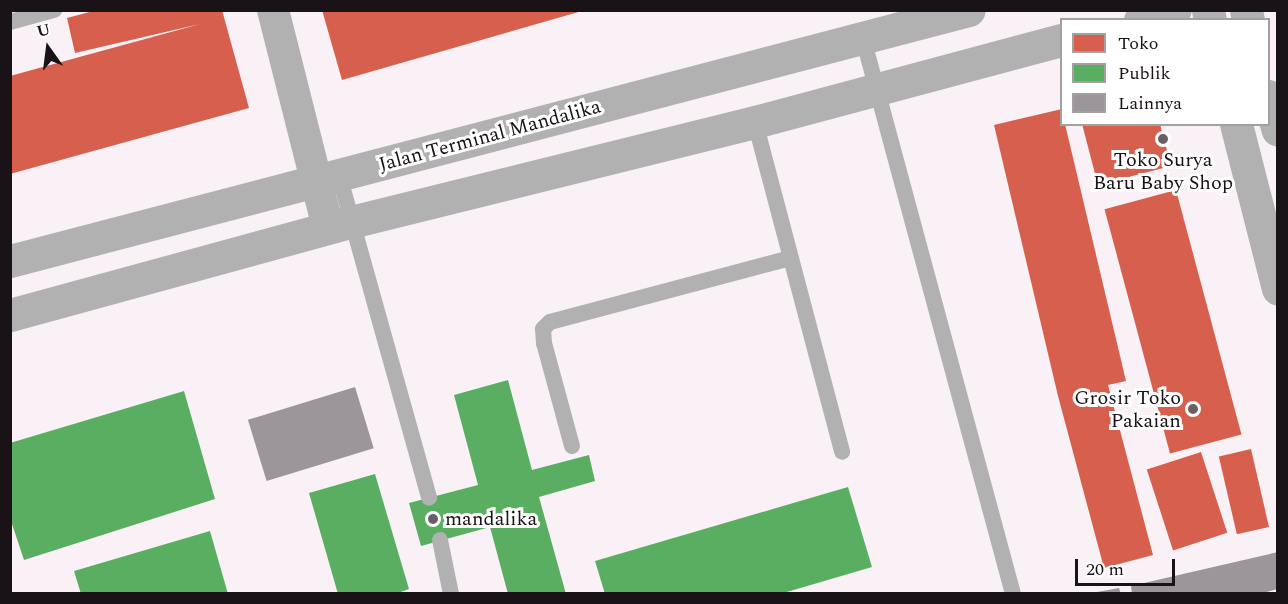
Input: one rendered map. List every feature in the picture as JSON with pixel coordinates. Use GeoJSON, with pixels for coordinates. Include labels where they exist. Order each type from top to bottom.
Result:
{"type":"FeatureCollection","features":[{"type":"Feature","properties":{"kind":"street"},"geometry":{"type":"LineString","coordinates":[[273,10],[327,178],[339,225]]}},
{"type":"Feature","properties":{"kind":"street","name":"Jalan Terminal Mandalika"},"geometry":{"type":"LineString","coordinates":[[10,261],[969,10]]}},
{"type":"Feature","properties":{"kind":"street"},"geometry":{"type":"LineString","coordinates":[[1147,18],[1175,10]]}},
{"type":"Feature","properties":{"kind":"street"},"geometry":{"type":"LineString","coordinates":[[10,315],[339,225],[755,122],[1060,41]]}},
{"type":"Feature","properties":{"kind":"street"},"geometry":{"type":"LineString","coordinates":[[1270,100],[1278,130]]}},
{"type":"Feature","properties":{"kind":"street"},"geometry":{"type":"LineString","coordinates":[[1237,126],[1278,289]]}},
{"type":"Feature","properties":{"kind":"lane"},"geometry":{"type":"LineString","coordinates":[[10,22],[54,10]]}},
{"type":"Feature","properties":{"kind":"lane"},"geometry":{"type":"LineString","coordinates":[[863,39],[1013,594]]}},
{"type":"Feature","properties":{"kind":"lane"},"geometry":{"type":"LineString","coordinates":[[755,122],[842,452]]}},
{"type":"Feature","properties":{"kind":"lane"},"geometry":{"type":"LineString","coordinates":[[339,225],[429,498]]}},
{"type":"Feature","properties":{"kind":"lane"},"geometry":{"type":"LineString","coordinates":[[572,446],[544,342],[543,329],[550,322],[791,258]]}},
{"type":"Feature","properties":{"kind":"lane"},"geometry":{"type":"LineString","coordinates":[[440,540],[451,594]]}},
{"type":"Feature","properties":{"kind":"building: Toko"},"geometry":{"type":"Polygon","coordinates":[[[97,10],[222,10],[249,108],[10,174],[10,76],[200,24],[75,53],[67,18],[97,10]]]}},
{"type":"Feature","properties":{"kind":"building: Toko"},"geometry":{"type":"Polygon","coordinates":[[[322,10],[582,10],[582,11],[342,80],[322,10]]]}},
{"type":"Feature","properties":{"kind":"building: Toko"},"geometry":{"type":"Polygon","coordinates":[[[1060,109],[1060,126],[1065,126],[1126,381],[1108,385],[1153,555],[1104,568],[1058,396],[994,125],[1060,109]]]}},
{"type":"Feature","properties":{"kind":"building: Toko"},"geometry":{"type":"Polygon","coordinates":[[[1083,126],[1161,126],[1171,166],[1098,185],[1083,126]]]}},
{"type":"Feature","properties":{"kind":"building: Toko"},"geometry":{"type":"Polygon","coordinates":[[[1176,190],[1241,434],[1170,454],[1105,209],[1176,190]]]}},
{"type":"Feature","properties":{"kind":"building: Toko"},"geometry":{"type":"Polygon","coordinates":[[[1251,449],[1269,527],[1237,534],[1219,456],[1251,449]]]}},
{"type":"Feature","properties":{"kind":"building: Toko"},"geometry":{"type":"Polygon","coordinates":[[[1201,452],[1227,533],[1173,550],[1147,470],[1201,452]]]}},
{"type":"Feature","properties":{"kind":"building: Publik"},"geometry":{"type":"Polygon","coordinates":[[[508,380],[532,470],[589,455],[595,481],[539,497],[566,594],[508,594],[490,527],[421,546],[409,503],[478,485],[454,395],[508,380]]]}},
{"type":"Feature","properties":{"kind":"building: Publik"},"geometry":{"type":"Polygon","coordinates":[[[184,391],[215,499],[24,560],[10,518],[10,443],[184,391]]]}},
{"type":"Feature","properties":{"kind":"building: Publik"},"geometry":{"type":"Polygon","coordinates":[[[375,474],[409,589],[395,594],[338,594],[309,493],[375,474]]]}},
{"type":"Feature","properties":{"kind":"building: Publik"},"geometry":{"type":"Polygon","coordinates":[[[848,487],[872,567],[780,594],[605,594],[595,561],[848,487]]]}},
{"type":"Feature","properties":{"kind":"building: Publik"},"geometry":{"type":"Polygon","coordinates":[[[210,531],[228,594],[81,594],[74,571],[210,531]]]}},
{"type":"Feature","properties":{"kind":"building: Lainnya"},"geometry":{"type":"Polygon","coordinates":[[[355,387],[374,448],[267,481],[248,420],[355,387]]]}},
{"type":"Feature","properties":{"kind":"building: Lainnya"},"geometry":{"type":"Polygon","coordinates":[[[1278,552],[1278,589],[1259,594],[1132,594],[1131,586],[1278,552]]]}},
{"type":"Feature","properties":{"kind":"building: Lainnya"},"geometry":{"type":"Polygon","coordinates":[[[1119,588],[1121,594],[1097,594],[1097,592],[1119,588]]]}},
{"type":"Feature","properties":{"kind":"place","name":"Toko Surya Baru Baby Shop"},"geometry":{"type":"Point","coordinates":[1163,139]}},
{"type":"Feature","properties":{"kind":"place","name":"Grosir Toko Pakaian"},"geometry":{"type":"Point","coordinates":[1193,409]}},
{"type":"Feature","properties":{"kind":"place","name":"mandalika"},"geometry":{"type":"Point","coordinates":[433,519]}}]}
